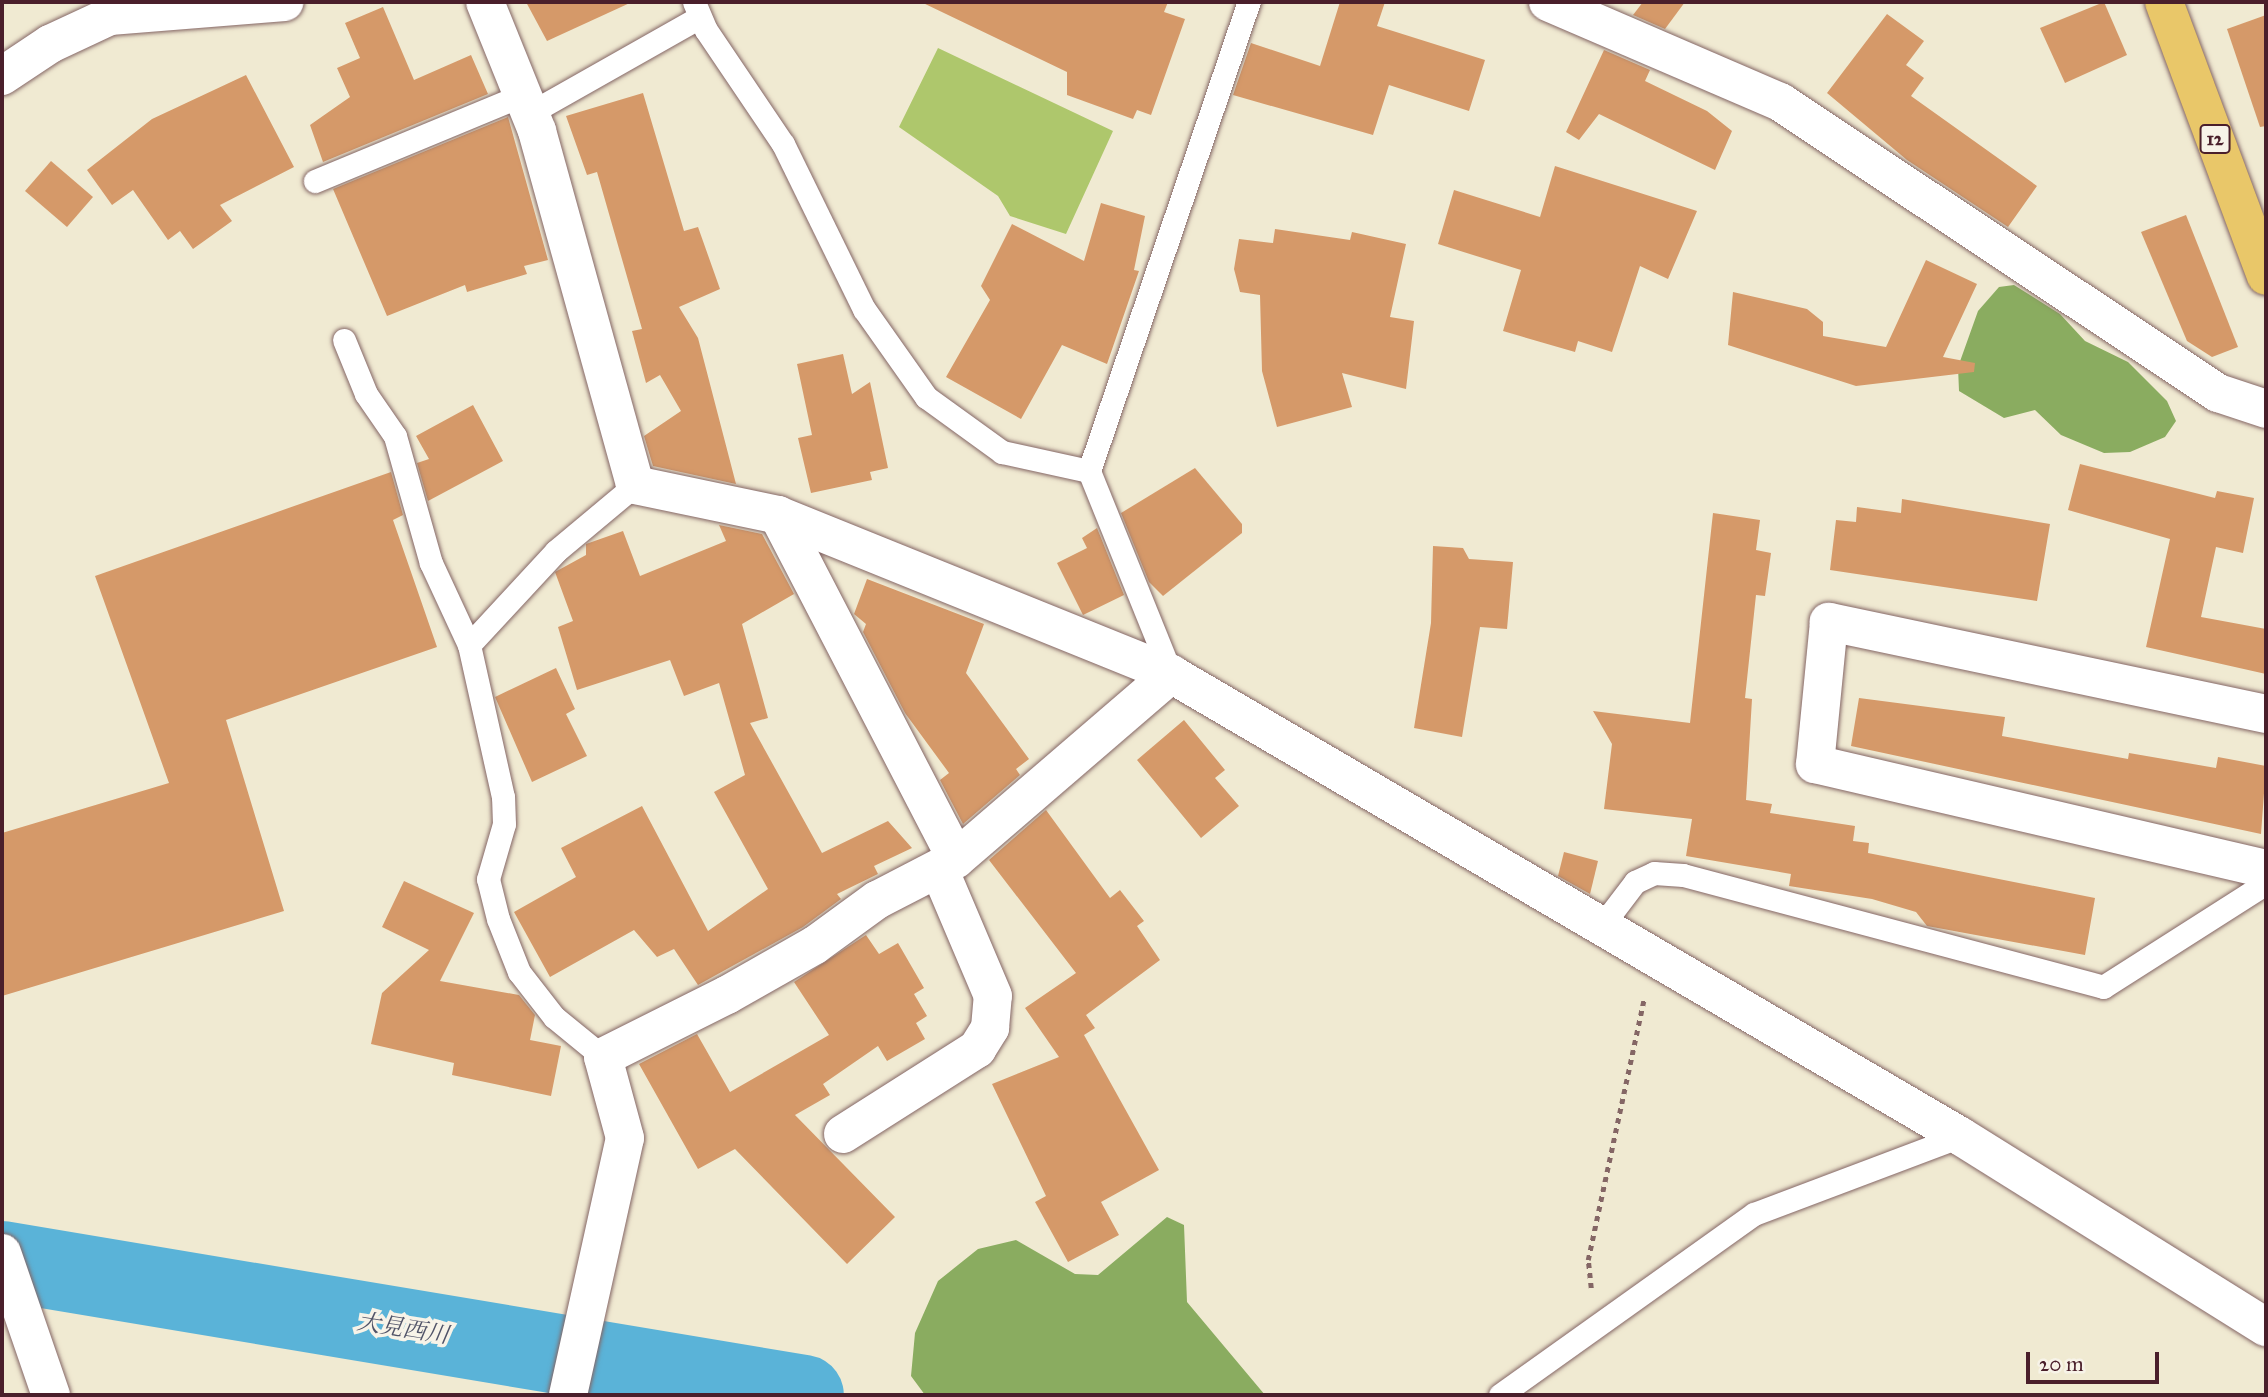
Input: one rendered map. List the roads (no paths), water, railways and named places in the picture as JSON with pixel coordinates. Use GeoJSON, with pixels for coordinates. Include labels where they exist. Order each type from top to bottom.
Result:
{"type":"FeatureCollection","features":[{"type":"Feature","properties":{"kind":"main road","name":"12"},"geometry":{"type":"LineString","coordinates":[[2164,2],[2266,275]]}},
{"type":"Feature","properties":{"kind":"street"},"geometry":{"type":"LineString","coordinates":[[2,76],[50,44],[110,16],[284,2]]}},
{"type":"Feature","properties":{"kind":"street"},"geometry":{"type":"LineString","coordinates":[[485,2],[526,104],[635,485],[778,515],[1171,674],[1600,928],[1960,1136],[2266,1327]]}},
{"type":"Feature","properties":{"kind":"street"},"geometry":{"type":"LineString","coordinates":[[1548,2],[1780,102],[2217,393],[2266,409]]}},
{"type":"Feature","properties":{"kind":"street"},"geometry":{"type":"LineString","coordinates":[[778,515],[947,864],[993,996],[990,1028],[977,1049],[843,1134]]}},
{"type":"Feature","properties":{"kind":"street"},"geometry":{"type":"LineString","coordinates":[[2266,714],[1829,622],[1815,764],[2266,869]]}},
{"type":"Feature","properties":{"kind":"street"},"geometry":{"type":"LineString","coordinates":[[568,1395],[584,1303],[625,1138],[603,1057],[815,945],[877,900],[947,864],[1171,674]]}},
{"type":"Feature","properties":{"kind":"street"},"geometry":{"type":"LineString","coordinates":[[2,1253],[51,1395]]}},
{"type":"Feature","properties":{"kind":"lane"},"geometry":{"type":"LineString","coordinates":[[1171,674],[1089,471],[1249,2]]}},
{"type":"Feature","properties":{"kind":"lane"},"geometry":{"type":"LineString","coordinates":[[315,181],[526,104],[697,9],[783,144],[864,309],[926,397],[1002,452],[1089,471]]}},
{"type":"Feature","properties":{"kind":"lane"},"geometry":{"type":"LineString","coordinates":[[344,340],[366,394],[395,436],[432,564],[469,645],[503,797],[504,824],[488,879],[498,919],[519,972],[554,1017],[603,1057]]}},
{"type":"Feature","properties":{"kind":"lane"},"geometry":{"type":"LineString","coordinates":[[469,645],[572,536],[635,485]]}},
{"type":"Feature","properties":{"kind":"lane"},"geometry":{"type":"LineString","coordinates":[[1600,928],[1635,882],[1654,873],[1683,875],[2103,987],[2266,883]]}},
{"type":"Feature","properties":{"kind":"lane"},"geometry":{"type":"LineString","coordinates":[[1500,1395],[1602,1318],[1754,1214],[1960,1136]]}},
{"type":"Feature","properties":{"kind":"waterway","name":"大見西川"},"geometry":{"type":"LineString","coordinates":[[2,1261],[804,1395]]}}]}
